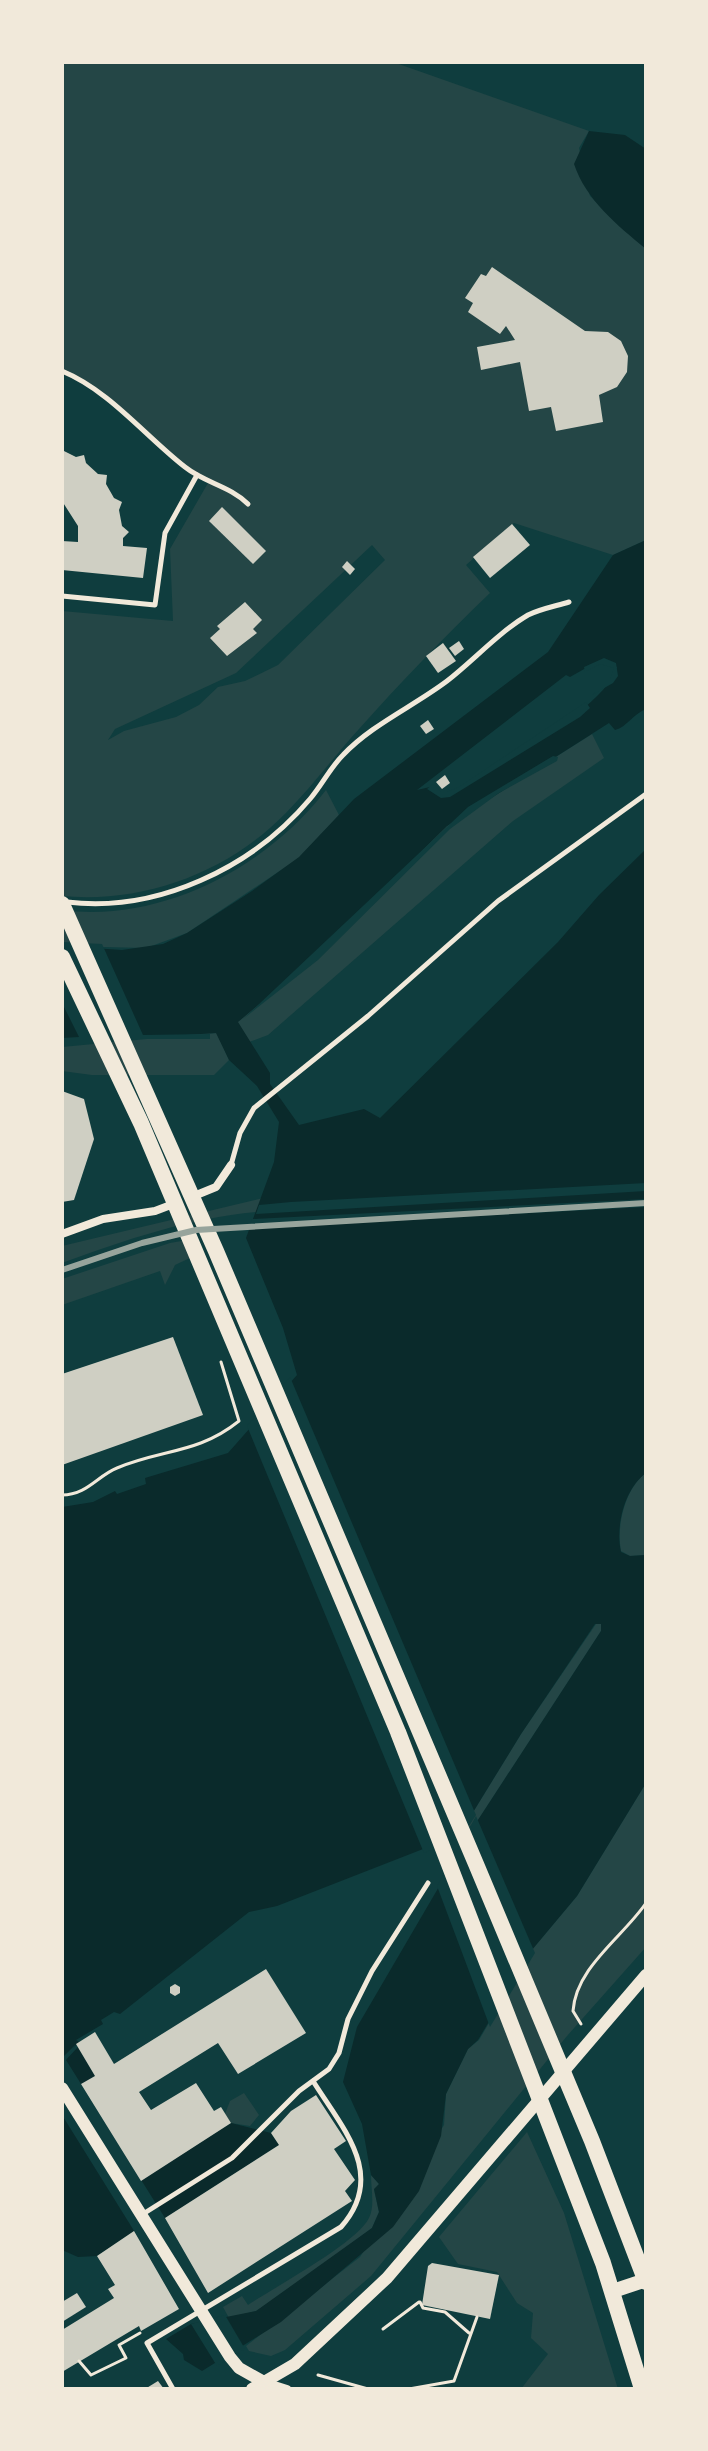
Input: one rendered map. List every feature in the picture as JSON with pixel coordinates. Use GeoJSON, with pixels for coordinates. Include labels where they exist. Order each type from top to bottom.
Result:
{"type":"FeatureCollection","features":[{"type":"Feature","properties":{"kind":"main road"},"geometry":{"type":"LineString","coordinates":[[62,903],[216,1251],[592,2141],[646,2281],[613,2291]]}},
{"type":"Feature","properties":{"kind":"main road"},"geometry":{"type":"LineString","coordinates":[[62,957],[141,1123],[398,1732],[568,2169],[613,2291],[642,2387]]}},
{"type":"Feature","properties":{"kind":"street"},"geometry":{"type":"LineString","coordinates":[[62,1234],[103,1219],[155,1211],[216,1187],[231,1165]]}},
{"type":"Feature","properties":{"kind":"street"},"geometry":{"type":"LineString","coordinates":[[252,2389],[295,2364],[387,2278],[646,1975]]}},
{"type":"Feature","properties":{"kind":"street"},"geometry":{"type":"LineString","coordinates":[[62,2088],[230,2357],[239,2368],[264,2382],[287,2389]]}},
{"type":"Feature","properties":{"kind":"lane"},"geometry":{"type":"LineString","coordinates":[[62,371],[97,391],[197,475],[234,491],[248,504]]}},
{"type":"Feature","properties":{"kind":"lane"},"geometry":{"type":"LineString","coordinates":[[62,596],[155,605],[165,533],[197,475]]}},
{"type":"Feature","properties":{"kind":"lane"},"geometry":{"type":"LineString","coordinates":[[62,903],[94,905],[148,899],[200,882],[243,857],[301,809],[344,753],[445,682],[529,615],[569,602]]}},
{"type":"Feature","properties":{"kind":"lane"},"geometry":{"type":"LineString","coordinates":[[231,1165],[240,1133],[254,1108],[264,1099],[368,1016],[498,901],[646,794]]}},
{"type":"Feature","properties":{"kind":"lane"},"geometry":{"type":"LineString","coordinates":[[142,2215],[222,2164],[329,2069],[339,2053],[348,2019],[372,1971],[428,1883]]}},
{"type":"Feature","properties":{"kind":"lane"},"geometry":{"type":"LineString","coordinates":[[173,2389],[147,2343],[203,2314],[341,2227],[357,2210],[362,2195],[362,2177],[355,2154],[313,2081]]}},
{"type":"Feature","properties":{"kind":"path"},"geometry":{"type":"LineString","coordinates":[[62,1495],[93,1486],[121,1466],[187,1451],[215,1440],[239,1421],[221,1362]]}},
{"type":"Feature","properties":{"kind":"path"},"geometry":{"type":"LineString","coordinates":[[581,2024],[573,2011],[579,1988],[599,1957],[646,1903]]}},
{"type":"Feature","properties":{"kind":"path"},"geometry":{"type":"LineString","coordinates":[[383,2329],[420,2302],[423,2308],[445,2312],[469,2333]]}},
{"type":"Feature","properties":{"kind":"path"},"geometry":{"type":"LineString","coordinates":[[469,2333],[474,2333],[477,2317]]}},
{"type":"Feature","properties":{"kind":"path"},"geometry":{"type":"LineString","coordinates":[[79,2361],[91,2375],[126,2358],[119,2345],[145,2330]]}},
{"type":"Feature","properties":{"kind":"path"},"geometry":{"type":"LineString","coordinates":[[409,2389],[420,2384],[454,2381],[469,2333]]}},
{"type":"Feature","properties":{"kind":"path"},"geometry":{"type":"LineString","coordinates":[[318,2375],[368,2389]]}},
{"type":"Feature","properties":{"kind":"shaded area"},"geometry":{"type":"Polygon","coordinates":[[[62,62],[393,62],[589,131],[579,148],[590,196],[646,249],[646,540],[613,555],[514,523],[466,565],[490,593],[407,677],[305,793],[270,828],[224,861],[172,883],[118,895],[62,896],[62,611],[173,621],[170,549],[208,483],[97,391],[62,371],[62,62]],[[372,545],[236,673],[115,729],[108,740],[124,731],[176,717],[199,705],[218,687],[245,681],[278,665],[385,560],[372,545]]]}},
{"type":"Feature","properties":{"kind":"shaded area"},"geometry":{"type":"Polygon","coordinates":[[[589,131],[625,135],[646,149],[646,249],[604,211],[579,177],[574,164],[589,131]]]}},
{"type":"Feature","properties":{"kind":"shaded area"},"geometry":{"type":"Polygon","coordinates":[[[646,540],[646,709],[615,730],[609,723],[447,826],[313,960],[238,1022],[270,1073],[270,1084],[299,1125],[364,1109],[380,1118],[558,942],[599,895],[646,849],[646,1473],[632,1488],[623,1508],[619,1542],[621,1552],[630,1556],[646,1555],[646,1783],[577,1896],[531,1951],[478,2040],[468,2049],[446,2094],[441,2136],[419,2191],[393,2227],[281,2322],[202,2371],[184,2360],[183,2354],[166,2339],[191,2324],[256,2311],[372,2228],[379,2212],[374,2189],[379,2184],[371,2175],[362,2124],[343,2082],[357,2027],[478,1820],[601,1631],[601,1624],[595,1624],[521,1734],[459,1835],[277,1906],[249,1912],[120,2014],[114,2012],[101,2020],[103,2024],[76,2040],[79,2042],[62,2059],[62,1507],[93,1502],[115,1491],[117,1494],[146,1484],[145,1478],[228,1453],[297,1375],[283,1328],[246,1238],[274,1162],[279,1122],[257,1086],[229,1060],[216,1033],[62,1043],[62,946],[122,950],[163,944],[187,933],[252,891],[299,857],[354,799],[548,652],[613,555],[646,540]],[[600,660],[570,677],[566,675],[417,790],[430,787],[448,796],[516,755],[591,702],[608,684],[617,667],[600,660]]]}},
{"type":"Feature","properties":{"kind":"shaded area"},"geometry":{"type":"Polygon","coordinates":[[[592,734],[604,758],[513,821],[268,1035],[249,1042],[237,1022],[447,826],[592,734]]]}},
{"type":"Feature","properties":{"kind":"shaded area"},"geometry":{"type":"Polygon","coordinates":[[[326,790],[339,815],[299,858],[187,933],[146,948],[62,946],[62,910],[99,912],[137,908],[209,884],[242,866],[273,843],[326,790]]]}},
{"type":"Feature","properties":{"kind":"shaded area"},"geometry":{"type":"Polygon","coordinates":[[[217,1033],[229,1060],[214,1075],[92,1075],[62,1071],[62,1043],[217,1033]]]}},
{"type":"Feature","properties":{"kind":"shaded area"},"geometry":{"type":"Polygon","coordinates":[[[263,1198],[257,1212],[182,1225],[62,1263],[62,1246],[263,1198]]]}},
{"type":"Feature","properties":{"kind":"shaded area"},"geometry":{"type":"Polygon","coordinates":[[[193,1239],[192,1257],[175,1265],[165,1285],[160,1271],[62,1305],[62,1279],[170,1243],[193,1239]]]}},
{"type":"Feature","properties":{"kind":"shaded area"},"geometry":{"type":"Polygon","coordinates":[[[646,1473],[646,1555],[630,1556],[621,1551],[621,1519],[633,1488],[646,1473]]]}},
{"type":"Feature","properties":{"kind":"shaded area"},"geometry":{"type":"Polygon","coordinates":[[[596,1624],[601,1624],[601,1631],[478,1820],[459,1835],[521,1734],[596,1624]]]}},
{"type":"Feature","properties":{"kind":"shaded area"},"geometry":{"type":"Polygon","coordinates":[[[646,1783],[646,1947],[567,2036],[371,2276],[285,2350],[271,2356],[249,2351],[246,2346],[360,2257],[444,2125],[446,2094],[468,2049],[479,2040],[531,1951],[577,1896],[646,1783]]]}},
{"type":"Feature","properties":{"kind":"shaded area"},"geometry":{"type":"Polygon","coordinates":[[[78,2047],[95,2076],[81,2085],[141,2180],[231,2123],[271,2133],[279,2145],[165,2218],[134,2231],[97,2256],[78,2257],[62,2250],[62,2064],[78,2047]]]}},
{"type":"Feature","properties":{"kind":"shaded area"},"geometry":{"type":"Polygon","coordinates":[[[244,2093],[259,2115],[250,2126],[231,2123],[225,2114],[230,2101],[244,2093]]]}},
{"type":"Feature","properties":{"kind":"shaded area"},"geometry":{"type":"Polygon","coordinates":[[[527,2132],[564,2213],[618,2389],[521,2389],[548,2354],[531,2338],[533,2313],[517,2303],[497,2272],[458,2264],[439,2237],[527,2132]]]}},
{"type":"Feature","properties":{"kind":"shaded area"},"geometry":{"type":"Polygon","coordinates":[[[371,2175],[379,2184],[374,2190],[379,2212],[372,2228],[274,2301],[256,2311],[229,2318],[223,2307],[242,2296],[248,2305],[332,2252],[361,2228],[372,2208],[371,2175]]]}},
{"type":"Feature","properties":{"kind":"pier"},"geometry":{"type":"Polygon","coordinates":[[[604,658],[616,663],[618,676],[613,683],[592,695],[610,679],[614,668],[600,664],[585,672],[584,667],[604,658]]]}},
{"type":"Feature","properties":{"kind":"pier"},"geometry":{"type":"Polygon","coordinates":[[[586,702],[590,708],[580,717],[450,797],[441,798],[427,789],[433,784],[441,792],[459,787],[586,702]]]}},
{"type":"Feature","properties":{"kind":"pier"},"geometry":{"type":"Polygon","coordinates":[[[553,756],[558,757],[557,761],[499,793],[450,829],[318,960],[243,1019],[468,807],[553,756]]]}},
{"type":"Feature","properties":{"kind":"pier"},"geometry":{"type":"Polygon","coordinates":[[[62,942],[102,944],[143,1035],[210,1034],[210,1039],[147,1039],[62,1047],[62,1038],[79,1037],[62,1003],[62,942]]]}},
{"type":"Feature","properties":{"kind":"pier"},"geometry":{"type":"Polygon","coordinates":[[[646,1183],[646,1191],[256,1214],[259,1205],[291,1202],[646,1183]]]}},
{"type":"Feature","properties":{"kind":"pier"},"geometry":{"type":"Polygon","coordinates":[[[646,1199],[646,1207],[248,1228],[252,1219],[646,1199]]]}},
{"type":"Feature","properties":{"kind":"pier"},"geometry":{"type":"Polygon","coordinates":[[[290,1377],[476,1815],[462,1837],[424,1853],[247,1426],[290,1377]]]}},
{"type":"Feature","properties":{"kind":"pier"},"geometry":{"type":"Polygon","coordinates":[[[476,1816],[535,1953],[490,2027],[437,1886],[476,1816]]]}},
{"type":"Feature","properties":{"kind":"pier"},"geometry":{"type":"Polygon","coordinates":[[[76,2044],[66,2060],[165,2218],[136,2234],[62,2115],[62,2054],[64,2056],[76,2044]]]}},
{"type":"Feature","properties":{"kind":"pier"},"geometry":{"type":"Polygon","coordinates":[[[225,2315],[245,2349],[217,2366],[191,2324],[225,2315]]]}},
{"type":"Feature","properties":{"kind":"building"},"geometry":{"type":"Polygon","coordinates":[[[492,267],[585,331],[608,332],[621,341],[628,356],[627,372],[617,387],[599,395],[603,422],[556,431],[551,407],[529,411],[520,362],[481,370],[477,347],[515,340],[506,326],[500,334],[468,312],[473,303],[465,298],[481,274],[486,276],[492,267]]]}},
{"type":"Feature","properties":{"kind":"building"},"geometry":{"type":"Polygon","coordinates":[[[62,450],[76,457],[84,455],[86,463],[98,474],[107,475],[106,484],[114,498],[122,502],[119,510],[122,526],[129,532],[123,538],[123,546],[147,548],[143,578],[62,570],[62,541],[78,542],[78,526],[62,501],[62,450]]]}},
{"type":"Feature","properties":{"kind":"building"},"geometry":{"type":"Polygon","coordinates":[[[222,507],[266,551],[253,564],[209,521],[222,507]]]}},
{"type":"Feature","properties":{"kind":"building"},"geometry":{"type":"Polygon","coordinates":[[[512,524],[530,545],[490,578],[473,557],[512,524]]]}},
{"type":"Feature","properties":{"kind":"building"},"geometry":{"type":"Polygon","coordinates":[[[347,561],[355,569],[350,575],[342,567],[347,561]]]}},
{"type":"Feature","properties":{"kind":"building"},"geometry":{"type":"Polygon","coordinates":[[[245,602],[262,620],[253,629],[257,633],[227,656],[210,638],[220,629],[217,626],[245,602]]]}},
{"type":"Feature","properties":{"kind":"building"},"geometry":{"type":"Polygon","coordinates":[[[459,641],[464,649],[455,656],[449,648],[459,641]]]}},
{"type":"Feature","properties":{"kind":"building"},"geometry":{"type":"Polygon","coordinates":[[[443,643],[456,661],[438,673],[426,656],[443,643]]]}},
{"type":"Feature","properties":{"kind":"building"},"geometry":{"type":"Polygon","coordinates":[[[428,720],[434,729],[426,734],[420,726],[428,720]]]}},
{"type":"Feature","properties":{"kind":"building"},"geometry":{"type":"Polygon","coordinates":[[[445,775],[450,783],[442,789],[436,782],[445,775]]]}},
{"type":"Feature","properties":{"kind":"building"},"geometry":{"type":"Polygon","coordinates":[[[62,1091],[84,1099],[94,1139],[74,1200],[62,1202],[62,1091]]]}},
{"type":"Feature","properties":{"kind":"building"},"geometry":{"type":"Polygon","coordinates":[[[173,1337],[203,1415],[62,1465],[62,1374],[173,1337]]]}},
{"type":"Feature","properties":{"kind":"building"},"geometry":{"type":"Polygon","coordinates":[[[266,1969],[306,2033],[238,2074],[218,2043],[139,2092],[151,2110],[196,2083],[214,2111],[221,2107],[231,2123],[141,2181],[81,2084],[95,2076],[76,2044],[95,2032],[114,2064],[266,1969]]]}},
{"type":"Feature","properties":{"kind":"building"},"geometry":{"type":"Polygon","coordinates":[[[175,1984],[180,1987],[180,1993],[175,1996],[170,1993],[170,1987],[175,1984]]]}},
{"type":"Feature","properties":{"kind":"building"},"geometry":{"type":"Polygon","coordinates":[[[316,2095],[346,2141],[334,2149],[355,2180],[345,2191],[352,2201],[208,2293],[165,2218],[279,2145],[271,2133],[291,2111],[316,2095]]]}},
{"type":"Feature","properties":{"kind":"building"},"geometry":{"type":"Polygon","coordinates":[[[134,2231],[179,2309],[141,2331],[139,2326],[62,2372],[62,2330],[114,2298],[108,2289],[115,2285],[97,2256],[134,2231]]]}},
{"type":"Feature","properties":{"kind":"building"},"geometry":{"type":"Polygon","coordinates":[[[432,2263],[499,2275],[490,2319],[422,2305],[428,2266],[432,2263]]]}},
{"type":"Feature","properties":{"kind":"building"},"geometry":{"type":"Polygon","coordinates":[[[77,2293],[86,2307],[62,2322],[62,2302],[77,2293]]]}},
{"type":"Feature","properties":{"kind":"building"},"geometry":{"type":"Polygon","coordinates":[[[158,2381],[164,2389],[145,2389],[158,2381]]]}},
{"type":"Feature","properties":{"kind":"railway"},"geometry":{"type":"LineString","coordinates":[[62,1270],[142,1243],[196,1230],[646,1203]]}}]}
